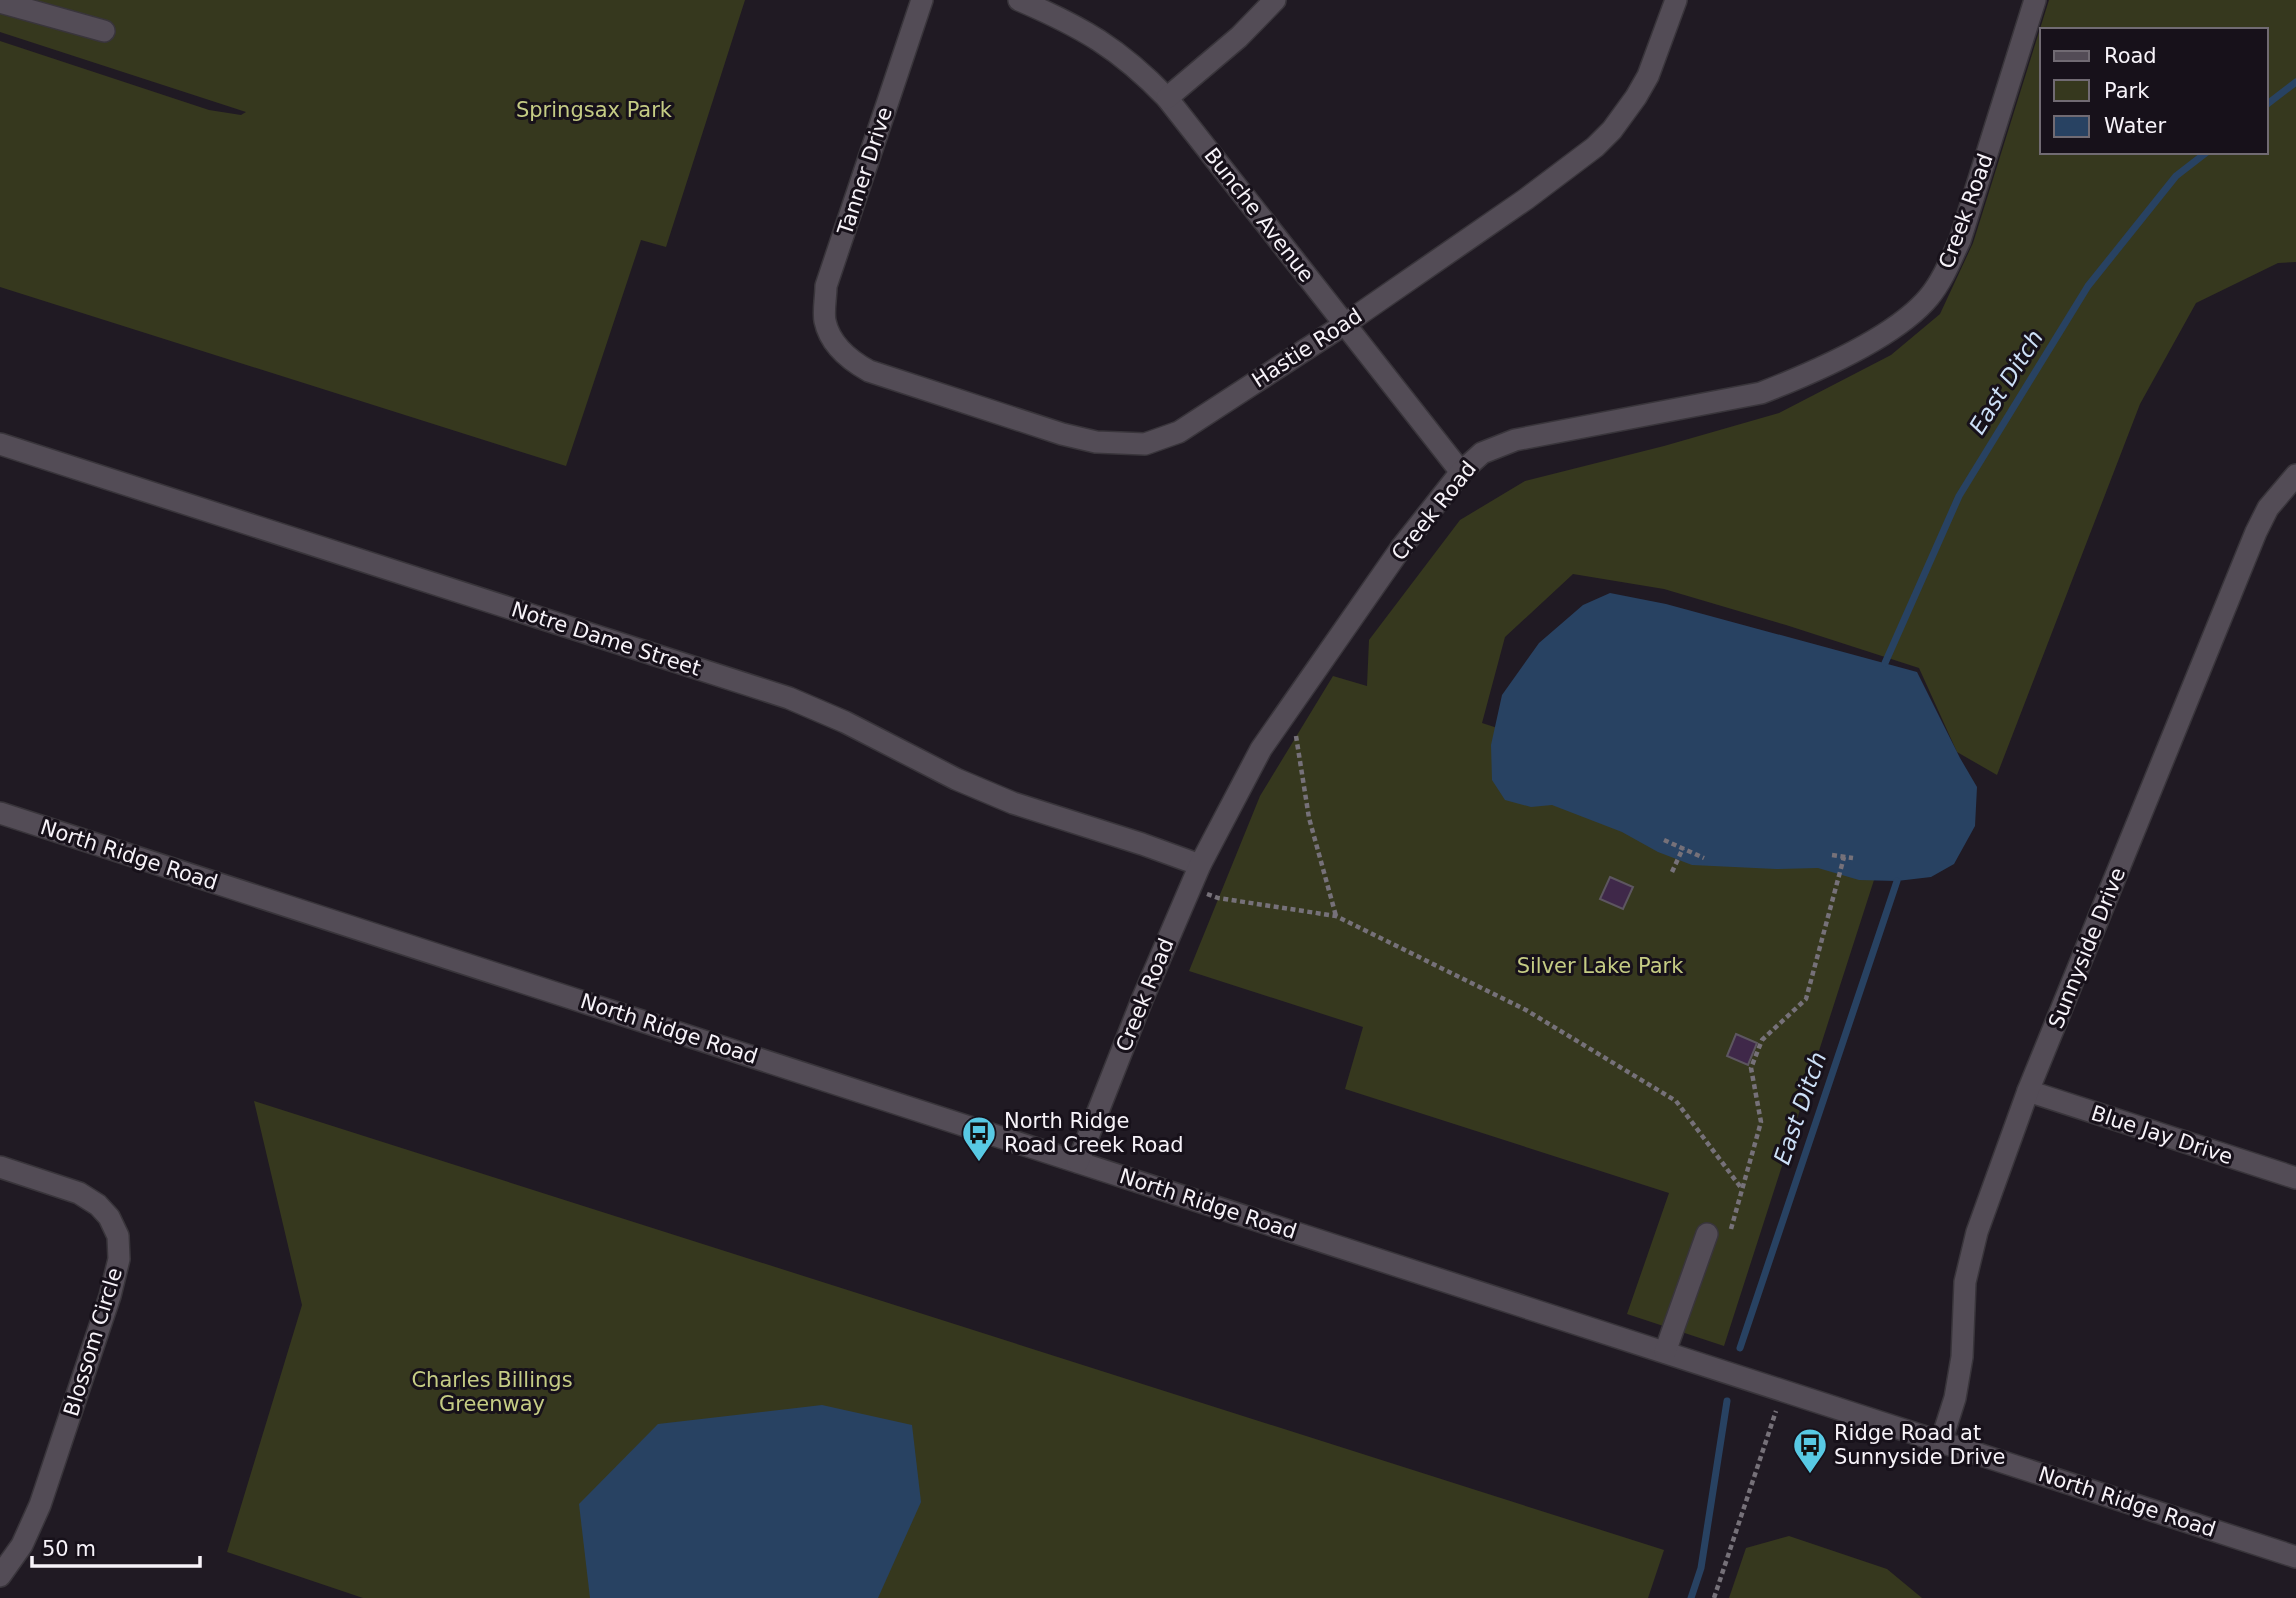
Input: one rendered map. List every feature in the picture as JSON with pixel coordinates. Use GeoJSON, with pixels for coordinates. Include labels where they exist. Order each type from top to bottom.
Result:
{"type":"FeatureCollection","features":[{"type":"Feature","properties":{"kind":"street","name":"Tanner Drive"},"geometry":{"type":"LineString","coordinates":[[834,343],[824,320],[826,286],[922,0]]}},
{"type":"Feature","properties":{"kind":"street","name":"Bunche Avenue"},"geometry":{"type":"LineString","coordinates":[[1019,0],[1072,23],[1102,41],[1140,70],[1167,98],[1461,472]]}},
{"type":"Feature","properties":{"kind":"street"},"geometry":{"type":"LineString","coordinates":[[1167,98],[1239,37],[1275,0]]}},
{"type":"Feature","properties":{"kind":"street","name":"Hastie Road"},"geometry":{"type":"LineString","coordinates":[[834,343],[853,362],[869,371],[1062,434],[1096,442],[1145,444],[1179,432],[1345,324],[1526,199],[1595,146],[1612,130],[1648,76],[1676,0]]}},
{"type":"Feature","properties":{"kind":"street","name":"Creek Road"},"geometry":{"type":"LineString","coordinates":[[1078,1162],[1142,1000],[1200,865],[1261,749],[1401,548],[1461,472],[1482,453],[1515,440],[1760,393],[1797,380],[1861,347],[1904,319],[1934,289],[1945,273],[1960,240],[2035,0]]}},
{"type":"Feature","properties":{"kind":"street"},"geometry":{"type":"LineString","coordinates":[[0,2],[104,31]]}},
{"type":"Feature","properties":{"kind":"street","name":"Notre Dame Street"},"geometry":{"type":"LineString","coordinates":[[0,444],[789,698],[845,722],[956,779],[1013,803],[1200,865]]}},
{"type":"Feature","properties":{"kind":"street","name":"Sunnyside Drive"},"geometry":{"type":"LineString","coordinates":[[1941,1442],[1955,1398],[1962,1357],[1965,1282],[1977,1232],[2028,1091],[2256,532],[2269,509],[2296,475]]}},
{"type":"Feature","properties":{"kind":"street","name":"North Ridge Road"},"geometry":{"type":"LineString","coordinates":[[0,813],[2296,1557]]}},
{"type":"Feature","properties":{"kind":"street","name":"Blue Jay Drive"},"geometry":{"type":"LineString","coordinates":[[2028,1091],[2296,1178]]}},
{"type":"Feature","properties":{"kind":"street","name":"Blossom Circle"},"geometry":{"type":"LineString","coordinates":[[0,1167],[79,1193],[98,1205],[110,1217],[118,1236],[119,1259],[110,1296],[40,1505],[22,1545],[0,1576]]}},
{"type":"Feature","properties":{"kind":"street"},"geometry":{"type":"LineString","coordinates":[[1665,1352],[1707,1234]]}},
{"type":"Feature","properties":{"kind":"path"},"geometry":{"type":"LineString","coordinates":[[1292,704],[1309,818],[1336,916]]}},
{"type":"Feature","properties":{"kind":"path"},"geometry":{"type":"LineString","coordinates":[[1664,840],[1704,858]]}},
{"type":"Feature","properties":{"kind":"path"},"geometry":{"type":"LineString","coordinates":[[1672,872],[1683,848]]}},
{"type":"Feature","properties":{"kind":"path"},"geometry":{"type":"LineString","coordinates":[[1832,855],[1853,858]]}},
{"type":"Feature","properties":{"kind":"path"},"geometry":{"type":"LineString","coordinates":[[1731,1229],[1760,1122],[1751,1068],[1762,1040],[1806,999],[1844,857]]}},
{"type":"Feature","properties":{"kind":"path"},"geometry":{"type":"LineString","coordinates":[[1218,898],[1336,916],[1526,1010],[1676,1101],[1742,1189]]}},
{"type":"Feature","properties":{"kind":"path"},"geometry":{"type":"LineString","coordinates":[[1714,1598],[1776,1411]]}},
{"type":"Feature","properties":{"kind":"green space","name":"Springsax Park"},"geometry":{"type":"Polygon","coordinates":[[[0,0],[745,0],[666,247],[641,240],[566,466],[0,287],[0,41],[209,110],[241,115],[246,112],[0,32],[0,0]]]}},
{"type":"Feature","properties":{"kind":"green space","name":"Silver Lake Park"},"geometry":{"type":"Polygon","coordinates":[[[2049,0],[2296,0],[2296,262],[2278,263],[2196,303],[2140,404],[1997,775],[1957,752],[1919,668],[1664,589],[1573,574],[1505,637],[1482,723],[1883,852],[1724,1346],[1627,1314],[1669,1193],[1345,1089],[1363,1027],[1189,971],[1260,796],[1333,676],[1367,686],[1369,640],[1460,520],[1525,481],[1664,446],[1779,413],[1891,355],[1940,314],[1973,243],[2040,29],[2040,154],[2268,154],[2268,28],[2040,28],[2049,0]]]}},
{"type":"Feature","properties":{"kind":"green space","name":"Charles Billings Greenway"},"geometry":{"type":"Polygon","coordinates":[[[254,1101],[1664,1550],[1648,1598],[363,1598],[227,1552],[302,1305],[254,1101]]]}},
{"type":"Feature","properties":{"kind":"green space"},"geometry":{"type":"Polygon","coordinates":[[[1789,1536],[1887,1569],[1922,1598],[1729,1598],[1746,1548],[1789,1536]]]}},
{"type":"Feature","properties":{"kind":"water"},"geometry":{"type":"Polygon","coordinates":[[[1610,593],[1666,604],[1917,672],[1977,787],[1975,826],[1954,864],[1931,877],[1897,881],[1859,880],[1818,868],[1692,865],[1658,852],[1622,832],[1552,805],[1531,807],[1505,800],[1492,780],[1491,745],[1502,695],[1539,643],[1583,605],[1610,593]]]}},
{"type":"Feature","properties":{"kind":"water"},"geometry":{"type":"Polygon","coordinates":[[[822,1405],[912,1425],[921,1502],[878,1598],[590,1598],[579,1504],[658,1424],[822,1405]]]}},
{"type":"Feature","properties":{"kind":"building"},"geometry":{"type":"Polygon","coordinates":[[[1610,877],[1633,887],[1623,909],[1600,899],[1610,877]]]}},
{"type":"Feature","properties":{"kind":"building"},"geometry":{"type":"Polygon","coordinates":[[[1736,1034],[1757,1043],[1748,1065],[1727,1056],[1736,1034]]]}},
{"type":"Feature","properties":{"kind":"waterway","name":"East Ditch"},"geometry":{"type":"LineString","coordinates":[[2268,103],[2296,82]]}},
{"type":"Feature","properties":{"kind":"waterway","name":"East Ditch"},"geometry":{"type":"LineString","coordinates":[[1885,663],[1959,496],[2088,286],[2176,176],[2204,154]]}},
{"type":"Feature","properties":{"kind":"waterway","name":"East Ditch"},"geometry":{"type":"LineString","coordinates":[[1740,1348],[1897,881]]}},
{"type":"Feature","properties":{"kind":"waterway","name":"East Ditch"},"geometry":{"type":"LineString","coordinates":[[1691,1598],[1701,1568],[1727,1401]]}},
{"type":"Feature","properties":{"kind":"place","name":"North Ridge Road Creek Road"},"geometry":{"type":"Point","coordinates":[979,1163]}},
{"type":"Feature","properties":{"kind":"place","name":"Ridge Road at Sunnyside Drive"},"geometry":{"type":"Point","coordinates":[1810,1475]}}]}
